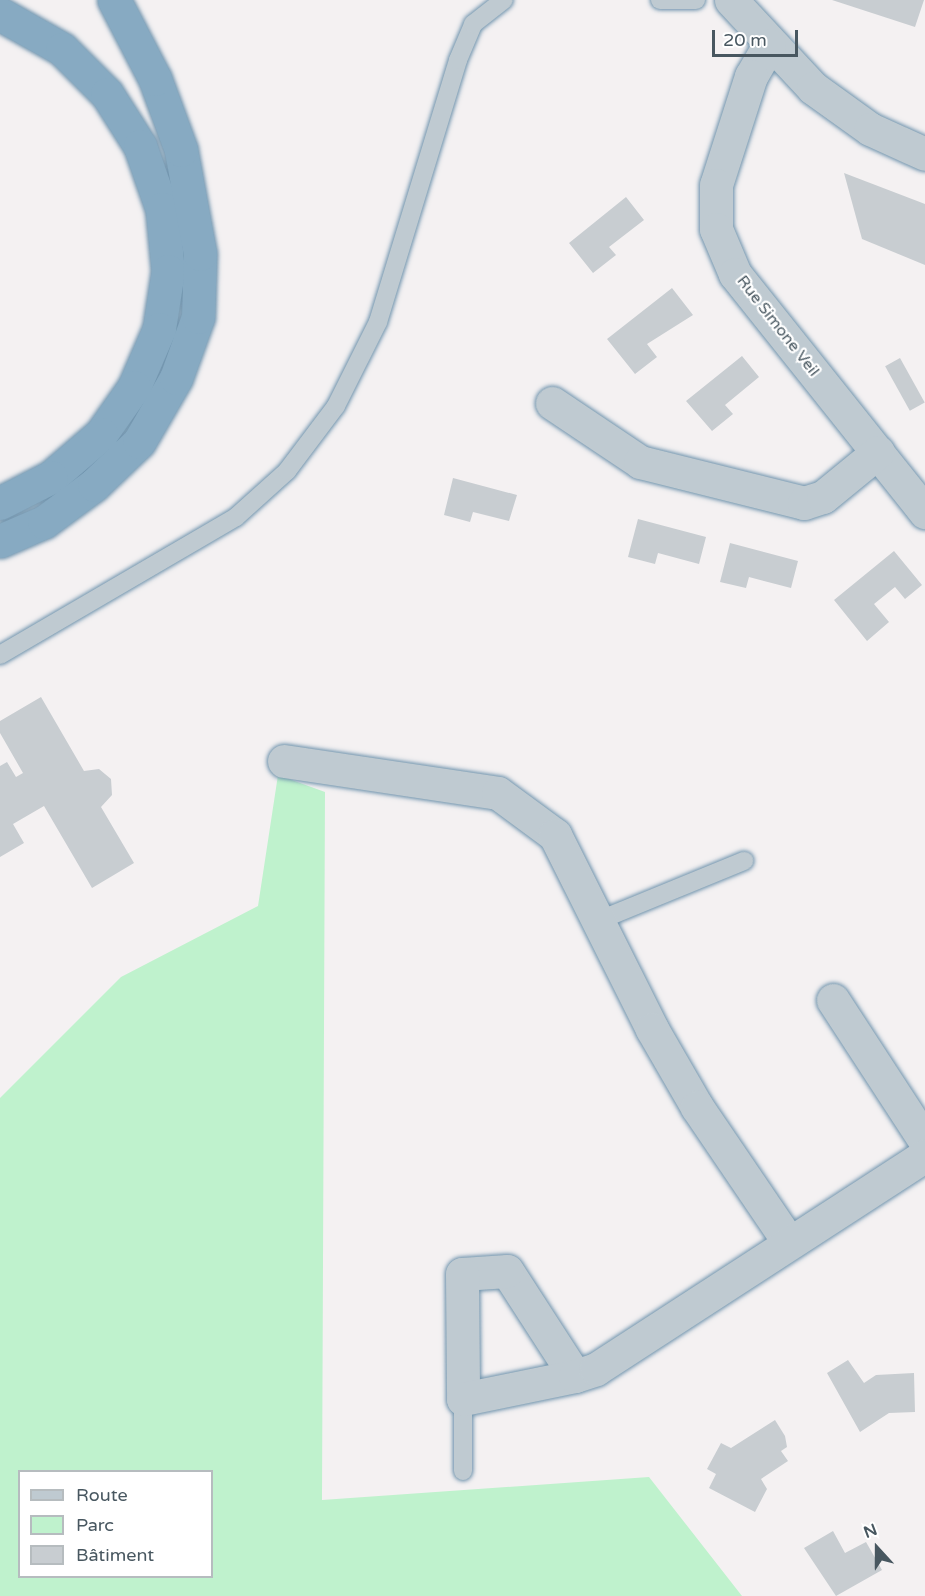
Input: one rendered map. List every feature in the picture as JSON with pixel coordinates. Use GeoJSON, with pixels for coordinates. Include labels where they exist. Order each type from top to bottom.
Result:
{"type":"FeatureCollection","features":[{"type":"Feature","properties":{"kind":"highway"},"geometry":{"type":"LineString","coordinates":[[0,541],[52,516],[138,442],[176,378],[198,317],[200,254],[182,150],[155,80],[114,0]]}},
{"type":"Feature","properties":{"kind":"highway"},"geometry":{"type":"LineString","coordinates":[[0,14],[62,49],[107,94],[140,146],[162,209],[168,271],[159,329],[134,387],[101,434],[51,477],[0,503]]}},
{"type":"Feature","properties":{"kind":"street"},"geometry":{"type":"LineString","coordinates":[[731,0],[769,45],[813,88],[870,129],[925,154]]}},
{"type":"Feature","properties":{"kind":"street","name":"Rue Simone Veil"},"geometry":{"type":"LineString","coordinates":[[769,45],[751,76],[716,184],[716,229],[735,273],[925,512]]}},
{"type":"Feature","properties":{"kind":"street"},"geometry":{"type":"LineString","coordinates":[[552,403],[640,462],[804,503],[824,497],[878,452]]}},
{"type":"Feature","properties":{"kind":"street"},"geometry":{"type":"LineString","coordinates":[[284,761],[498,793],[555,835],[691,1097],[788,1241]]}},
{"type":"Feature","properties":{"kind":"street"},"geometry":{"type":"LineString","coordinates":[[833,1000],[925,1141]]}},
{"type":"Feature","properties":{"kind":"street"},"geometry":{"type":"LineString","coordinates":[[575,1376],[507,1271],[462,1274],[463,1399],[575,1376],[596,1370],[788,1241],[925,1155]]}},
{"type":"Feature","properties":{"kind":"lane"},"geometry":{"type":"LineString","coordinates":[[0,655],[236,517],[287,471],[336,406],[378,322],[469,33],[504,0]]}},
{"type":"Feature","properties":{"kind":"lane"},"geometry":{"type":"LineString","coordinates":[[660,0],[696,0]]}},
{"type":"Feature","properties":{"kind":"lane"},"geometry":{"type":"LineString","coordinates":[[600,920],[744,861]]}},
{"type":"Feature","properties":{"kind":"lane"},"geometry":{"type":"LineString","coordinates":[[463,1399],[463,1471]]}},
{"type":"Feature","properties":{"kind":"green space"},"geometry":{"type":"Polygon","coordinates":[[[278,775],[325,792],[322,1500],[649,1477],[742,1596],[0,1596],[0,1098],[121,977],[258,906],[278,775]]]}},
{"type":"Feature","properties":{"kind":"building"},"geometry":{"type":"Polygon","coordinates":[[[832,0],[924,0],[915,27],[832,0]]]}},
{"type":"Feature","properties":{"kind":"building"},"geometry":{"type":"Polygon","coordinates":[[[844,173],[925,204],[925,265],[862,239],[844,173]]]}},
{"type":"Feature","properties":{"kind":"building"},"geometry":{"type":"Polygon","coordinates":[[[626,197],[644,220],[609,247],[616,255],[593,273],[569,243],[626,197]]]}},
{"type":"Feature","properties":{"kind":"building"},"geometry":{"type":"Polygon","coordinates":[[[672,288],[693,315],[647,344],[657,357],[635,374],[607,339],[672,288]]]}},
{"type":"Feature","properties":{"kind":"building"},"geometry":{"type":"Polygon","coordinates":[[[742,356],[759,377],[725,405],[733,414],[712,431],[686,401],[742,356]]]}},
{"type":"Feature","properties":{"kind":"building"},"geometry":{"type":"Polygon","coordinates":[[[900,358],[925,403],[910,411],[885,366],[900,358]]]}},
{"type":"Feature","properties":{"kind":"building"},"geometry":{"type":"Polygon","coordinates":[[[453,478],[517,495],[509,521],[473,512],[470,522],[444,515],[453,478]]]}},
{"type":"Feature","properties":{"kind":"building"},"geometry":{"type":"Polygon","coordinates":[[[638,519],[706,537],[699,564],[658,553],[655,564],[628,557],[638,519]]]}},
{"type":"Feature","properties":{"kind":"building"},"geometry":{"type":"Polygon","coordinates":[[[730,543],[798,561],[791,588],[749,577],[746,588],[720,582],[730,543]]]}},
{"type":"Feature","properties":{"kind":"building"},"geometry":{"type":"Polygon","coordinates":[[[894,551],[922,585],[905,599],[895,587],[874,604],[889,622],[867,641],[834,600],[894,551]]]}},
{"type":"Feature","properties":{"kind":"building"},"geometry":{"type":"Polygon","coordinates":[[[41,697],[84,771],[99,769],[111,779],[112,795],[101,807],[134,863],[92,888],[44,806],[13,824],[24,843],[0,857],[0,766],[7,762],[16,777],[23,773],[0,733],[0,721],[41,697]]]}},
{"type":"Feature","properties":{"kind":"building"},"geometry":{"type":"Polygon","coordinates":[[[848,1360],[864,1383],[876,1375],[914,1373],[915,1412],[889,1413],[860,1432],[827,1373],[848,1360]]]}},
{"type":"Feature","properties":{"kind":"building"},"geometry":{"type":"Polygon","coordinates":[[[775,1420],[785,1436],[787,1447],[781,1451],[788,1461],[761,1479],[767,1489],[755,1512],[709,1488],[716,1474],[707,1469],[721,1443],[731,1448],[775,1420]]]}},
{"type":"Feature","properties":{"kind":"building"},"geometry":{"type":"Polygon","coordinates":[[[833,1531],[845,1553],[866,1542],[882,1570],[836,1596],[804,1548],[833,1531]]]}}]}
